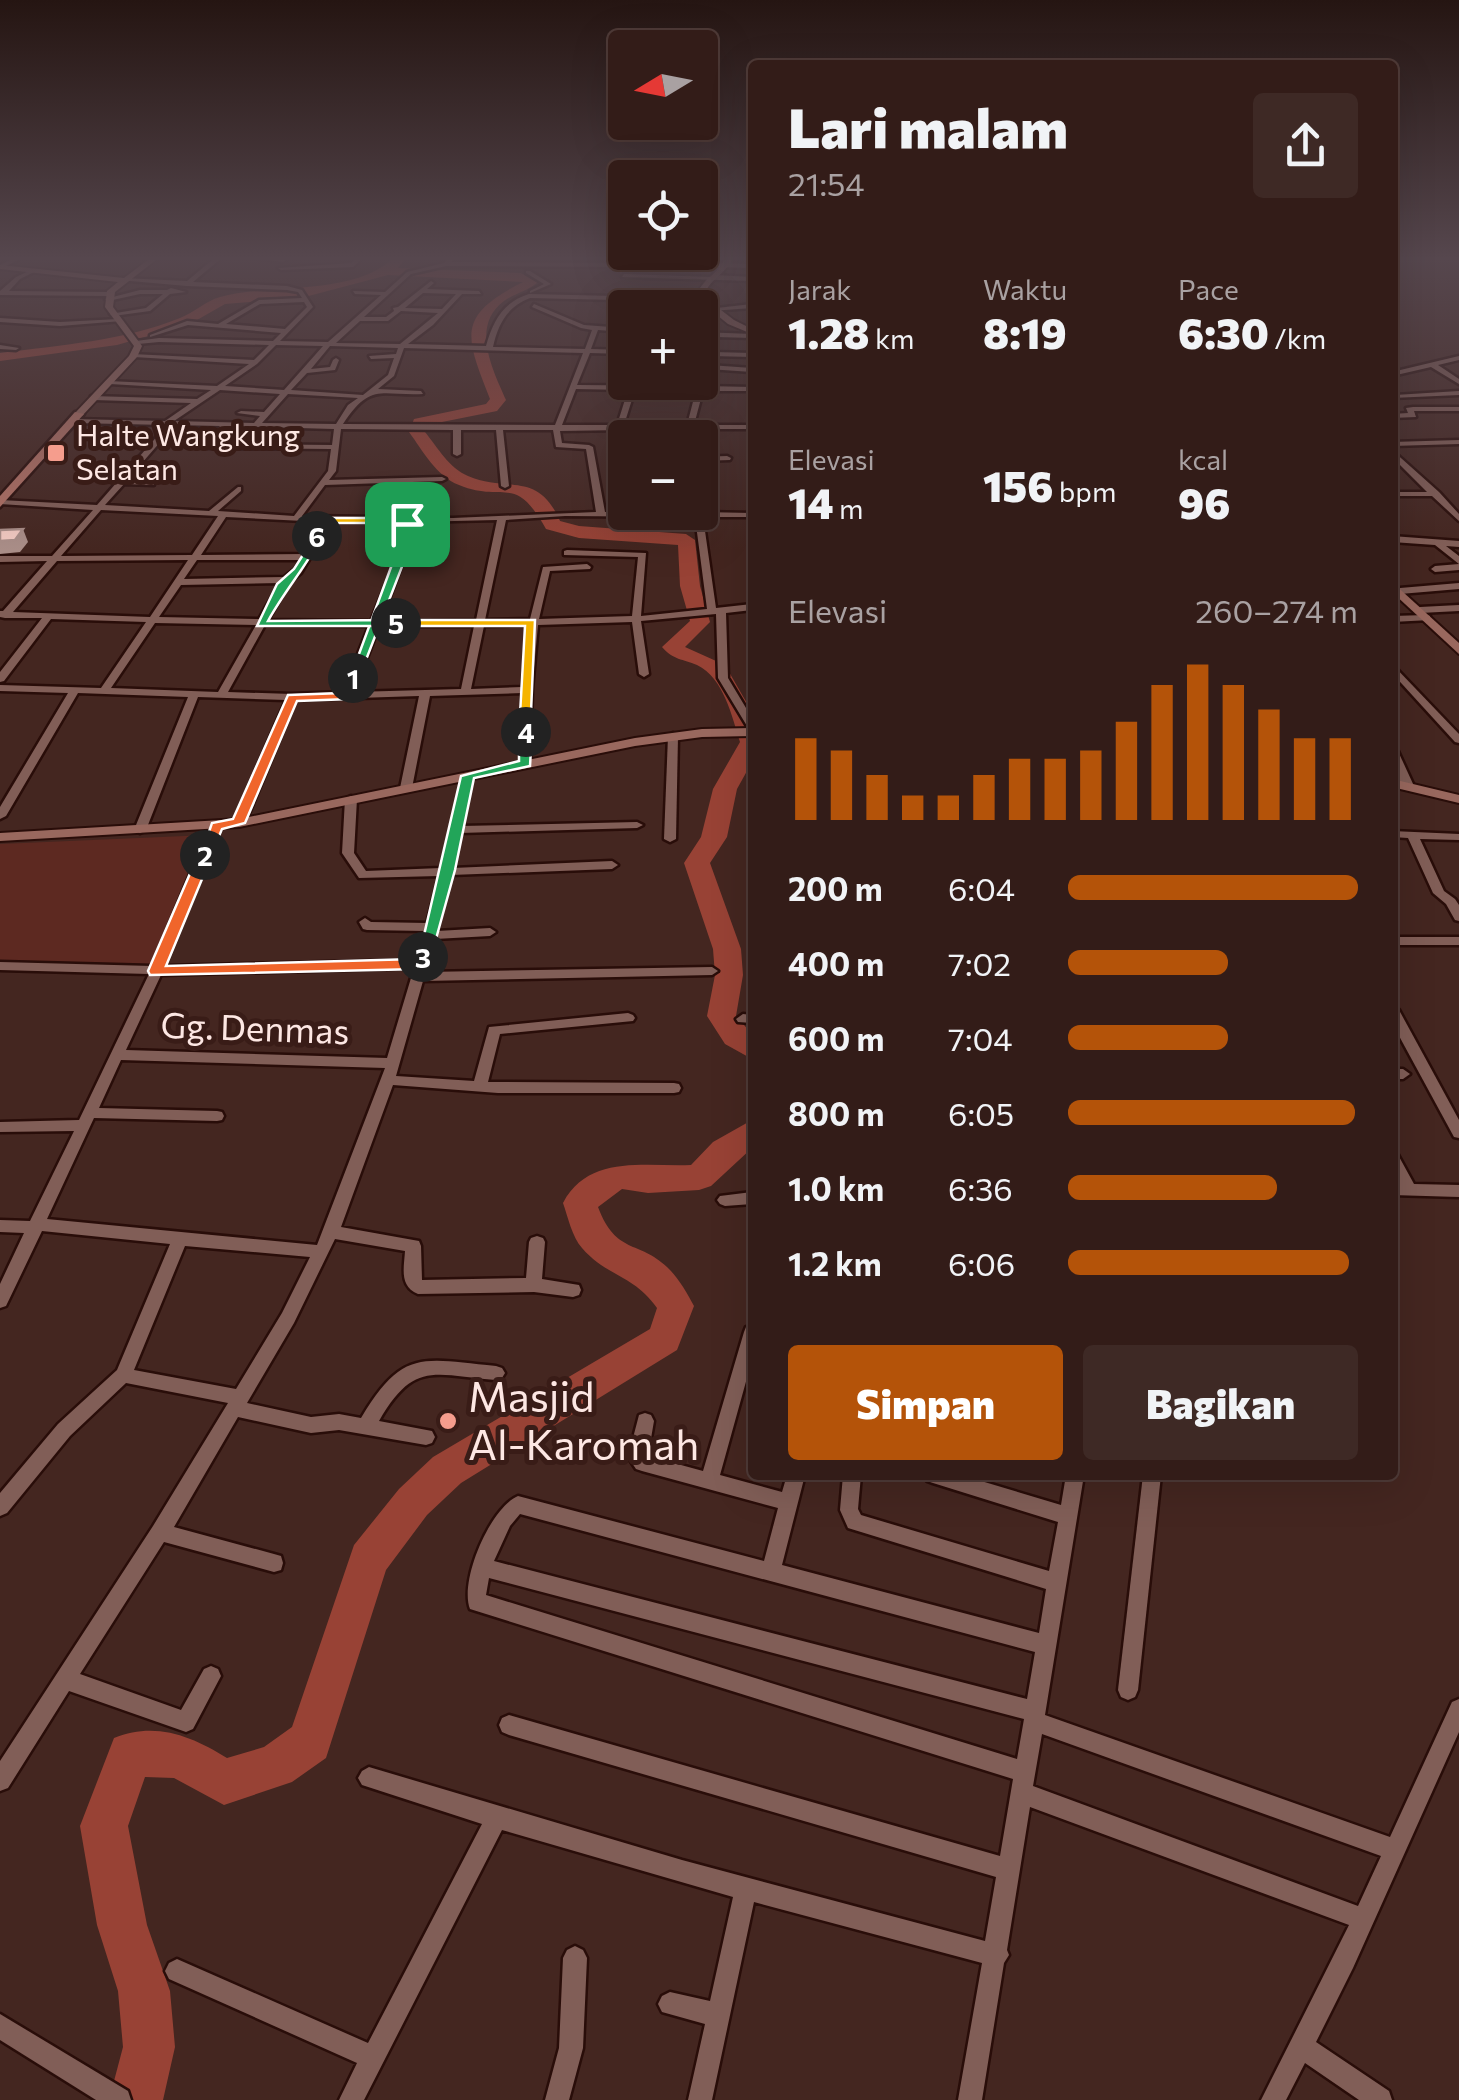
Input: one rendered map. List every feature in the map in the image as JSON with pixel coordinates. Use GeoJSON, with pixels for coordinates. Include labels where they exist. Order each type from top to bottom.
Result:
{"type":"FeatureCollection","features":[{"type":"Feature","properties":{"kind":"main road"},"geometry":{"type":"LineString","coordinates":[[0,502],[134,355]]}},
{"type":"Feature","properties":{"kind":"main road"},"geometry":{"type":"LineString","coordinates":[[1398,590],[1459,650]]}},
{"type":"Feature","properties":{"kind":"main road"},"geometry":{"type":"LineString","coordinates":[[0,837],[238,823],[673,736],[748,730]]}},
{"type":"Feature","properties":{"kind":"main road"},"geometry":{"type":"LineString","coordinates":[[1400,785],[1459,798]]}},
{"type":"Feature","properties":{"kind":"street"},"geometry":{"type":"LineString","coordinates":[[2,615],[170,423],[262,354]]}},
{"type":"Feature","properties":{"kind":"street"},"geometry":{"type":"LineString","coordinates":[[256,425],[320,354]]}},
{"type":"Feature","properties":{"kind":"street"},"geometry":{"type":"LineString","coordinates":[[587,354],[556,427],[558,444],[590,447],[601,515]]}},
{"type":"Feature","properties":{"kind":"street"},"geometry":{"type":"LineString","coordinates":[[718,354],[748,355]]}},
{"type":"Feature","properties":{"kind":"street"},"geometry":{"type":"LineString","coordinates":[[134,355],[255,362]]}},
{"type":"Feature","properties":{"kind":"street"},"geometry":{"type":"LineString","coordinates":[[296,518],[332,471],[338,427],[364,394],[391,376],[399,356],[371,356]]}},
{"type":"Feature","properties":{"kind":"street"},"geometry":{"type":"LineString","coordinates":[[1398,372],[1459,358]]}},
{"type":"Feature","properties":{"kind":"street"},"geometry":{"type":"LineString","coordinates":[[305,370],[333,369],[336,360]]}},
{"type":"Feature","properties":{"kind":"street"},"geometry":{"type":"LineString","coordinates":[[1432,364],[1459,382]]}},
{"type":"Feature","properties":{"kind":"street"},"geometry":{"type":"LineString","coordinates":[[718,368],[748,370]]}},
{"type":"Feature","properties":{"kind":"street"},"geometry":{"type":"LineString","coordinates":[[110,382],[285,392],[421,392]]}},
{"type":"Feature","properties":{"kind":"street"},"geometry":{"type":"LineString","coordinates":[[574,386],[608,387]]}},
{"type":"Feature","properties":{"kind":"street"},"geometry":{"type":"LineString","coordinates":[[718,388],[748,389]]}},
{"type":"Feature","properties":{"kind":"street"},"geometry":{"type":"LineString","coordinates":[[1398,397],[1459,393]]}},
{"type":"Feature","properties":{"kind":"street"},"geometry":{"type":"LineString","coordinates":[[94,398],[196,401]]}},
{"type":"Feature","properties":{"kind":"street"},"geometry":{"type":"LineString","coordinates":[[1398,416],[1414,415],[1409,410],[1412,409],[1458,410]]}},
{"type":"Feature","properties":{"kind":"street"},"geometry":{"type":"LineString","coordinates":[[241,412],[266,414]]}},
{"type":"Feature","properties":{"kind":"street"},"geometry":{"type":"LineString","coordinates":[[76,417],[338,427],[608,427]]}},
{"type":"Feature","properties":{"kind":"street"},"geometry":{"type":"LineString","coordinates":[[226,424],[208,446],[335,448]]}},
{"type":"Feature","properties":{"kind":"street"},"geometry":{"type":"LineString","coordinates":[[456,454],[457,426]]}},
{"type":"Feature","properties":{"kind":"street"},"geometry":{"type":"LineString","coordinates":[[499,426],[505,486]]}},
{"type":"Feature","properties":{"kind":"street"},"geometry":{"type":"LineString","coordinates":[[718,427],[748,427]]}},
{"type":"Feature","properties":{"kind":"street"},"geometry":{"type":"LineString","coordinates":[[1398,444],[1459,442]]}},
{"type":"Feature","properties":{"kind":"street"},"geometry":{"type":"LineString","coordinates":[[718,458],[727,458]]}},
{"type":"Feature","properties":{"kind":"street"},"geometry":{"type":"LineString","coordinates":[[1398,458],[1459,519]]}},
{"type":"Feature","properties":{"kind":"street"},"geometry":{"type":"LineString","coordinates":[[324,482],[442,479]]}},
{"type":"Feature","properties":{"kind":"street"},"geometry":{"type":"LineString","coordinates":[[122,481],[151,483]]}},
{"type":"Feature","properties":{"kind":"street"},"geometry":{"type":"LineString","coordinates":[[104,690],[195,557],[218,513],[238,489]]}},
{"type":"Feature","properties":{"kind":"street"},"geometry":{"type":"LineString","coordinates":[[1398,494],[1436,494]]}},
{"type":"Feature","properties":{"kind":"street"},"geometry":{"type":"LineString","coordinates":[[151,509],[166,497]]}},
{"type":"Feature","properties":{"kind":"street"},"geometry":{"type":"LineString","coordinates":[[0,502],[329,520],[608,515]]}},
{"type":"Feature","properties":{"kind":"street"},"geometry":{"type":"LineString","coordinates":[[718,514],[748,515]]}},
{"type":"Feature","properties":{"kind":"street"},"geometry":{"type":"LineString","coordinates":[[465,692],[502,518]]}},
{"type":"Feature","properties":{"kind":"street"},"geometry":{"type":"LineString","coordinates":[[221,696],[286,580],[298,571],[329,520]]}},
{"type":"Feature","properties":{"kind":"street"},"geometry":{"type":"LineString","coordinates":[[347,696],[400,559],[408,520]]}},
{"type":"Feature","properties":{"kind":"street"},"geometry":{"type":"LineString","coordinates":[[700,530],[723,678],[748,723]]}},
{"type":"Feature","properties":{"kind":"street"},"geometry":{"type":"LineString","coordinates":[[1398,539],[1459,544]]}},
{"type":"Feature","properties":{"kind":"street"},"geometry":{"type":"LineString","coordinates":[[1436,542],[1459,564]]}},
{"type":"Feature","properties":{"kind":"street"},"geometry":{"type":"LineString","coordinates":[[567,553],[642,555],[636,618],[644,674]]}},
{"type":"Feature","properties":{"kind":"street"},"geometry":{"type":"LineString","coordinates":[[0,559],[304,557]]}},
{"type":"Feature","properties":{"kind":"street"},"geometry":{"type":"LineString","coordinates":[[1434,569],[1459,564]]}},
{"type":"Feature","properties":{"kind":"street"},"geometry":{"type":"LineString","coordinates":[[526,763],[525,690],[531,623],[546,568],[586,568]]}},
{"type":"Feature","properties":{"kind":"street"},"geometry":{"type":"LineString","coordinates":[[178,582],[286,580]]}},
{"type":"Feature","properties":{"kind":"street"},"geometry":{"type":"LineString","coordinates":[[1398,589],[1459,586]]}},
{"type":"Feature","properties":{"kind":"street"},"geometry":{"type":"LineString","coordinates":[[2,615],[260,624],[531,623],[748,608]]}},
{"type":"Feature","properties":{"kind":"street"},"geometry":{"type":"LineString","coordinates":[[1398,618],[1459,608]]}},
{"type":"Feature","properties":{"kind":"street"},"geometry":{"type":"LineString","coordinates":[[0,679],[48,617]]}},
{"type":"Feature","properties":{"kind":"street"},"geometry":{"type":"LineString","coordinates":[[1398,674],[1459,740]]}},
{"type":"Feature","properties":{"kind":"street"},"geometry":{"type":"LineString","coordinates":[[0,688],[292,697],[525,690]]}},
{"type":"Feature","properties":{"kind":"street"},"geometry":{"type":"LineString","coordinates":[[0,816],[75,690]]}},
{"type":"Feature","properties":{"kind":"street"},"geometry":{"type":"LineString","coordinates":[[406,788],[425,694]]}},
{"type":"Feature","properties":{"kind":"street"},"geometry":{"type":"LineString","coordinates":[[140,830],[194,695]]}},
{"type":"Feature","properties":{"kind":"street"},"geometry":{"type":"LineString","coordinates":[[238,823],[292,697]]}},
{"type":"Feature","properties":{"kind":"street"},"geometry":{"type":"LineString","coordinates":[[670,839],[673,736]]}},
{"type":"Feature","properties":{"kind":"street"},"geometry":{"type":"LineString","coordinates":[[0,1780],[160,1532],[322,1252],[390,1072],[432,931],[468,776]]}},
{"type":"Feature","properties":{"kind":"street"},"geometry":{"type":"LineString","coordinates":[[351,800],[348,854],[360,874],[612,865]]}},
{"type":"Feature","properties":{"kind":"street"},"geometry":{"type":"LineString","coordinates":[[0,1301],[156,970],[216,826]]}},
{"type":"Feature","properties":{"kind":"street"},"geometry":{"type":"LineString","coordinates":[[457,830],[637,826]]}},
{"type":"Feature","properties":{"kind":"street"},"geometry":{"type":"LineString","coordinates":[[1398,834],[1459,837]]}},
{"type":"Feature","properties":{"kind":"street"},"geometry":{"type":"LineString","coordinates":[[1412,834],[1439,893],[1451,902],[1459,918]]}},
{"type":"Feature","properties":{"kind":"street"},"geometry":{"type":"LineString","coordinates":[[365,922],[366,926],[381,928],[490,932]]}},
{"type":"Feature","properties":{"kind":"street"},"geometry":{"type":"LineString","coordinates":[[1398,941],[1459,941]]}},
{"type":"Feature","properties":{"kind":"street"},"geometry":{"type":"LineString","coordinates":[[0,966],[156,970],[712,970]]}},
{"type":"Feature","properties":{"kind":"street"},"geometry":{"type":"LineString","coordinates":[[480,1087],[494,1030],[628,1018]]}},
{"type":"Feature","properties":{"kind":"street"},"geometry":{"type":"LineString","coordinates":[[1398,1020],[1455,1116],[1459,1132]]}},
{"type":"Feature","properties":{"kind":"street","name":"Gg. Denmas"},"geometry":{"type":"LineString","coordinates":[[116,1055],[390,1072],[480,1087],[674,1088]]}},
{"type":"Feature","properties":{"kind":"street"},"geometry":{"type":"LineString","coordinates":[[0,1127],[86,1119],[216,1116]]}},
{"type":"Feature","properties":{"kind":"street"},"geometry":{"type":"LineString","coordinates":[[1400,1189],[1459,1190]]}},
{"type":"Feature","properties":{"kind":"street"},"geometry":{"type":"LineString","coordinates":[[725,1200],[748,1198]]}},
{"type":"Feature","properties":{"kind":"street"},"geometry":{"type":"LineString","coordinates":[[0,1226],[322,1252]]}},
{"type":"Feature","properties":{"kind":"street"},"geometry":{"type":"LineString","coordinates":[[331,1232],[413,1246],[412,1281],[418,1288],[534,1285],[573,1290]]}},
{"type":"Feature","properties":{"kind":"street"},"geometry":{"type":"LineString","coordinates":[[0,1508],[42,1453],[123,1375],[188,1240]]}},
{"type":"Feature","properties":{"kind":"street"},"geometry":{"type":"LineString","coordinates":[[534,1285],[537,1242]]}},
{"type":"Feature","properties":{"kind":"street"},"geometry":{"type":"LineString","coordinates":[[709,1482],[748,1346]]}},
{"type":"Feature","properties":{"kind":"street"},"geometry":{"type":"LineString","coordinates":[[366,1426],[388,1386],[410,1370],[496,1373]]}},
{"type":"Feature","properties":{"kind":"street"},"geometry":{"type":"LineString","coordinates":[[123,1375],[311,1425],[339,1422],[426,1436]]}},
{"type":"Feature","properties":{"kind":"street"},"geometry":{"type":"LineString","coordinates":[[646,1421],[638,1460],[789,1502]]}},
{"type":"Feature","properties":{"kind":"street"},"geometry":{"type":"LineString","coordinates":[[770,1574],[795,1480]]}},
{"type":"Feature","properties":{"kind":"street"},"geometry":{"type":"LineString","coordinates":[[852,1480],[849,1510],[855,1522],[1057,1583]]}},
{"type":"Feature","properties":{"kind":"street"},"geometry":{"type":"LineString","coordinates":[[949,1480],[1068,1516]]}},
{"type":"Feature","properties":{"kind":"street"},"geometry":{"type":"LineString","coordinates":[[970,2100],[1075,1480]]}},
{"type":"Feature","properties":{"kind":"street"},"geometry":{"type":"LineString","coordinates":[[1128,1690],[1151,1480]]}},
{"type":"Feature","properties":{"kind":"street"},"geometry":{"type":"LineString","coordinates":[[1047,1645],[518,1505],[506,1513],[476,1589],[477,1602],[1023,1782],[1364,1919]]}},
{"type":"Feature","properties":{"kind":"street"},"geometry":{"type":"LineString","coordinates":[[160,1532],[274,1563]]}},
{"type":"Feature","properties":{"kind":"street"},"geometry":{"type":"LineString","coordinates":[[484,1567],[1034,1716],[1393,1849]]}},
{"type":"Feature","properties":{"kind":"street"},"geometry":{"type":"LineString","coordinates":[[67,1680],[186,1722],[211,1676]]}},
{"type":"Feature","properties":{"kind":"street"},"geometry":{"type":"LineString","coordinates":[[1273,2100],[1364,1919],[1459,1709]]}},
{"type":"Feature","properties":{"kind":"street"},"geometry":{"type":"LineString","coordinates":[[508,1726],[1009,1870]]}},
{"type":"Feature","properties":{"kind":"street"},"geometry":{"type":"LineString","coordinates":[[369,1778],[496,1820],[745,1890],[997,1954]]}},
{"type":"Feature","properties":{"kind":"street"},"geometry":{"type":"LineString","coordinates":[[351,2100],[496,1820]]}},
{"type":"Feature","properties":{"kind":"street"},"geometry":{"type":"LineString","coordinates":[[700,2100],[745,1890]]}},
{"type":"Feature","properties":{"kind":"street"},"geometry":{"type":"LineString","coordinates":[[556,2100],[571,2048],[575,1958]]}},
{"type":"Feature","properties":{"kind":"street"},"geometry":{"type":"LineString","coordinates":[[177,1972],[370,2057]]}},
{"type":"Feature","properties":{"kind":"street"},"geometry":{"type":"LineString","coordinates":[[670,2004],[719,2014]]}},
{"type":"Feature","properties":{"kind":"street"},"geometry":{"type":"LineString","coordinates":[[0,2026],[113,2096]]}},
{"type":"Feature","properties":{"kind":"street"},"geometry":{"type":"LineString","coordinates":[[1300,2045],[1380,2100]]}},
{"type":"Feature","properties":{"kind":"shaded area"},"geometry":{"type":"Polygon","coordinates":[[[208,835],[151,966],[0,963],[0,844],[208,835]]]}},
{"type":"Feature","properties":{"kind":"building"},"geometry":{"type":"Polygon","coordinates":[[[23,529],[15,540],[0,541],[0,530],[23,529]]]}},
{"type":"Feature","properties":{"kind":"waterway"},"geometry":{"type":"LineString","coordinates":[[0,357],[22,354]]}},
{"type":"Feature","properties":{"kind":"waterway"},"geometry":{"type":"LineString","coordinates":[[482,354],[498,400],[491,408],[420,422],[417,432],[453,475],[466,482],[523,490],[545,507],[552,525],[579,532],[686,540],[690,586],[700,622],[673,647],[717,670],[736,699],[748,731]]}},
{"type":"Feature","properties":{"kind":"waterway"},"geometry":{"type":"LineString","coordinates":[[748,749],[725,789],[714,837],[697,863],[717,911],[729,961],[722,1016],[726,1026],[748,1046]]}},
{"type":"Feature","properties":{"kind":"waterway"},"geometry":{"type":"LineString","coordinates":[[136,2100],[149,2047],[144,1991],[122,1925],[104,1826],[130,1754],[180,1755],[224,1782],[276,1766],[310,1742],[369,1559],[413,1502],[447,1470],[664,1339],[676,1306],[653,1275],[618,1259],[592,1237],[580,1203],[616,1176],[648,1180],[699,1177],[724,1151],[748,1135]]}},
{"type":"Feature","properties":{"kind":"place","name":"Halte Wangkung Selatan"},"geometry":{"type":"Point","coordinates":[56,453]}},
{"type":"Feature","properties":{"kind":"place","name":"Masjid Al-Karomah"},"geometry":{"type":"Point","coordinates":[448,1421]}},
{"type":"Feature","properties":{"kind":"route"},"geometry":{"type":"LineString","coordinates":[[407,524],[400,559],[374,623],[347,696],[292,697],[238,823],[216,826],[156,971],[421,964],[448,870],[468,776],[526,763],[525,690],[531,623],[374,623],[260,624],[329,520],[408,520],[407,524]]}}]}
